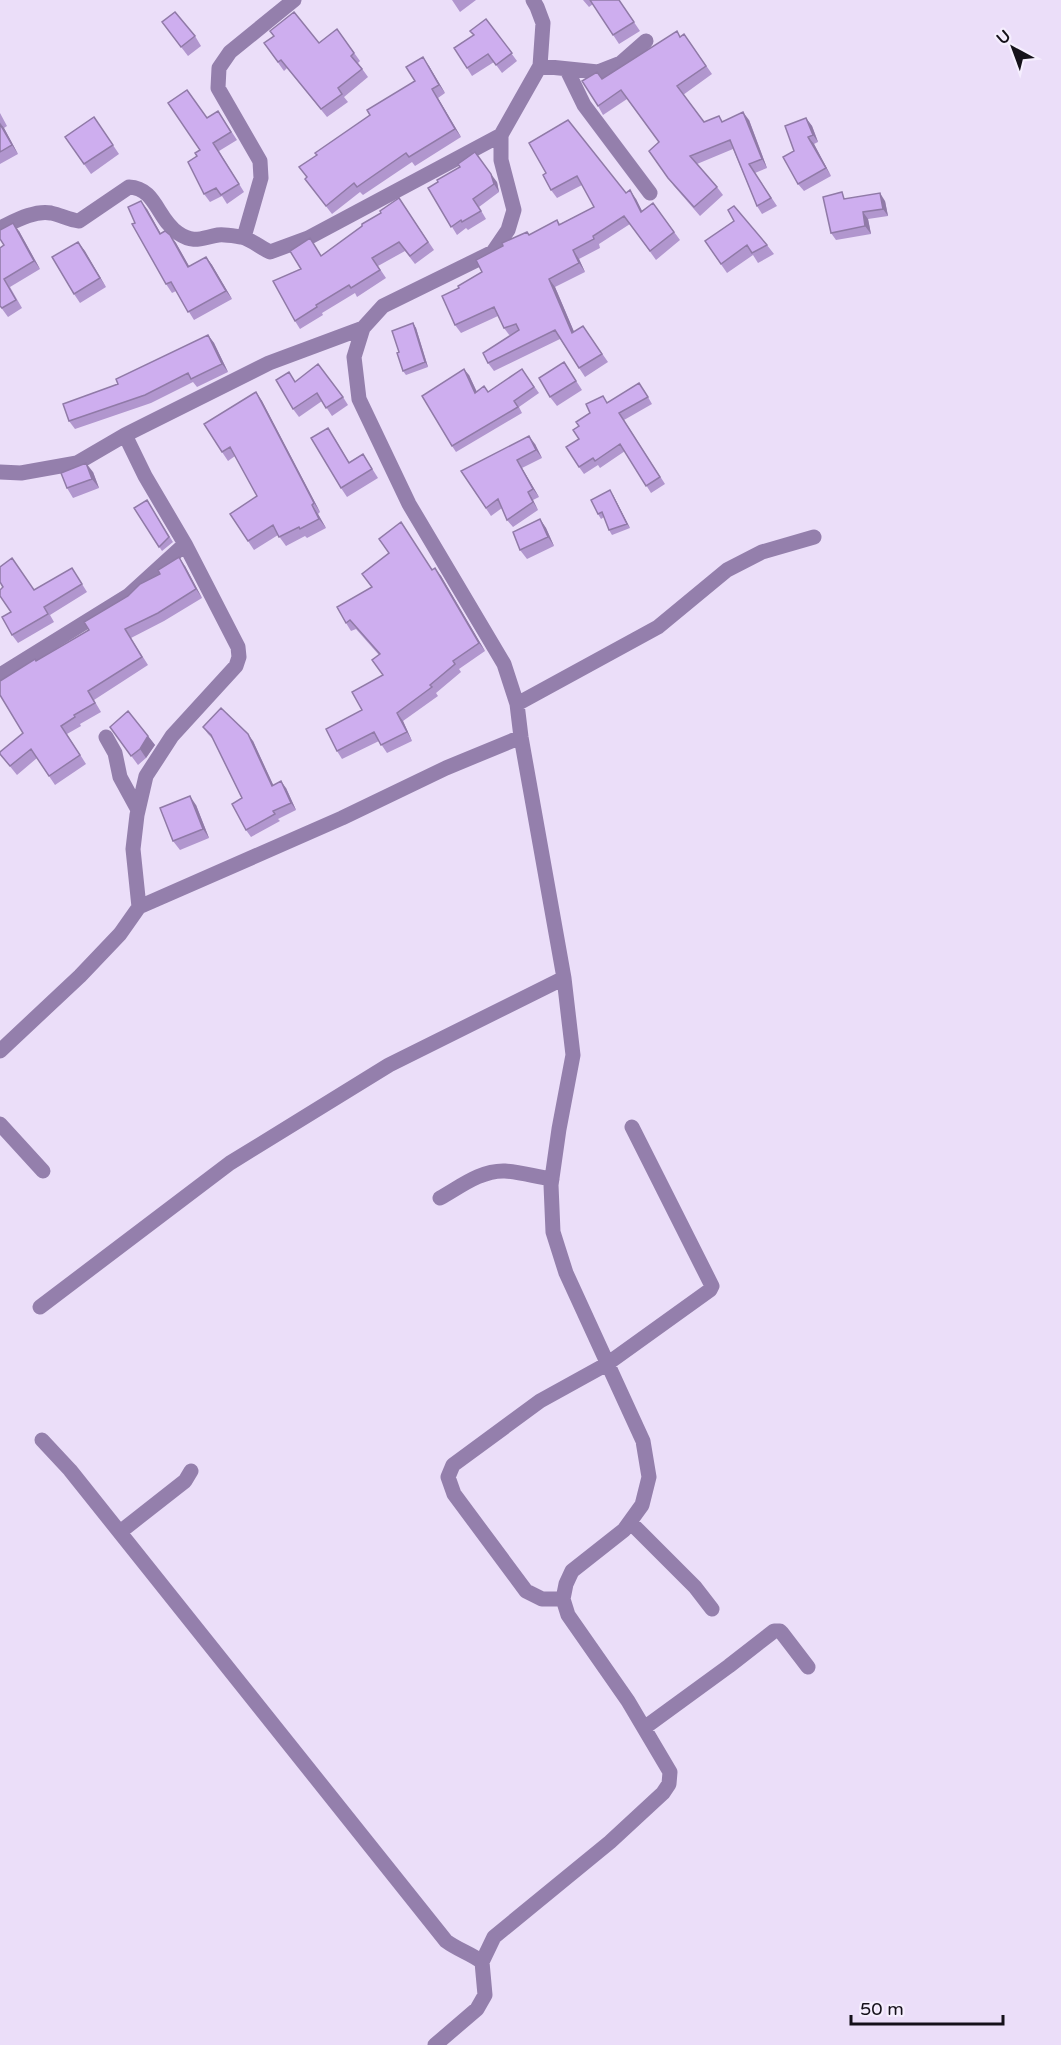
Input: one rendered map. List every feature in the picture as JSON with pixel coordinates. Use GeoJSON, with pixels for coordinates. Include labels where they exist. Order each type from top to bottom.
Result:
{"type":"FeatureCollection","features":[{"type":"Feature","properties":{"kind":"street"},"geometry":{"type":"LineString","coordinates":[[244,237],[261,178],[260,161],[218,88],[219,68],[230,52],[294,0]]}},
{"type":"Feature","properties":{"kind":"street"},"geometry":{"type":"LineString","coordinates":[[435,2045],[477,2009],[485,1995],[482,1962],[494,1937],[610,1842],[663,1793],[669,1784],[670,1772],[628,1701],[568,1615],[563,1599],[566,1584],[573,1571],[624,1530],[642,1505],[649,1477],[643,1441],[566,1273],[553,1232],[552,1179],[573,1055],[564,978],[517,704],[504,664],[409,504],[359,399],[354,357],[363,328],[383,306],[493,252],[508,230],[514,210],[501,160],[501,135],[540,66],[543,23],[533,0]]}},
{"type":"Feature","properties":{"kind":"street"},"geometry":{"type":"LineString","coordinates":[[540,66],[598,72],[621,63],[646,41]]}},
{"type":"Feature","properties":{"kind":"street"},"geometry":{"type":"LineString","coordinates":[[567,70],[584,105],[650,193]]}},
{"type":"Feature","properties":{"kind":"street"},"geometry":{"type":"LineString","coordinates":[[0,228],[38,213],[49,213],[79,221],[129,187],[139,188],[148,194],[161,215],[176,232],[190,240],[204,240],[219,234],[244,237],[270,252],[290,246],[501,135]]}},
{"type":"Feature","properties":{"kind":"street"},"geometry":{"type":"LineString","coordinates":[[0,472],[21,473],[77,463],[125,435],[269,363],[363,328]]}},
{"type":"Feature","properties":{"kind":"street"},"geometry":{"type":"LineString","coordinates":[[125,435],[145,476],[185,544],[238,647],[240,657],[236,666],[172,736],[146,776],[138,810],[133,849],[139,907]]}},
{"type":"Feature","properties":{"kind":"street"},"geometry":{"type":"LineString","coordinates":[[517,704],[658,627],[727,570],[762,552],[814,537]]}},
{"type":"Feature","properties":{"kind":"street"},"geometry":{"type":"LineString","coordinates":[[0,675],[129,595],[185,544]]}},
{"type":"Feature","properties":{"kind":"street"},"geometry":{"type":"LineString","coordinates":[[106,737],[115,753],[120,777],[138,810]]}},
{"type":"Feature","properties":{"kind":"street"},"geometry":{"type":"LineString","coordinates":[[0,1051],[80,976],[120,934],[139,907],[342,818],[446,768],[521,737]]}},
{"type":"Feature","properties":{"kind":"street"},"geometry":{"type":"LineString","coordinates":[[40,1307],[230,1163],[389,1065],[564,978]]}},
{"type":"Feature","properties":{"kind":"street"},"geometry":{"type":"LineString","coordinates":[[0,1124],[43,1171]]}},
{"type":"Feature","properties":{"kind":"street"},"geometry":{"type":"LineString","coordinates":[[563,1599],[542,1599],[526,1591],[454,1494],[448,1478],[453,1466],[540,1401],[607,1364],[706,1294],[712,1286],[632,1128]]}},
{"type":"Feature","properties":{"kind":"street"},"geometry":{"type":"LineString","coordinates":[[440,1198],[480,1175],[488,1173],[504,1171],[552,1179]]}},
{"type":"Feature","properties":{"kind":"street"},"geometry":{"type":"LineString","coordinates":[[42,1440],[70,1470],[120,1532],[446,1941],[459,1951],[474,1956],[482,1962]]}},
{"type":"Feature","properties":{"kind":"street"},"geometry":{"type":"LineString","coordinates":[[120,1532],[179,1485],[191,1471]]}},
{"type":"Feature","properties":{"kind":"street"},"geometry":{"type":"LineString","coordinates":[[630,1522],[695,1587],[712,1610]]}},
{"type":"Feature","properties":{"kind":"street"},"geometry":{"type":"LineString","coordinates":[[644,1728],[774,1631],[780,1630],[808,1667]]}},
{"type":"Feature","properties":{"kind":"building"},"geometry":{"type":"Polygon","coordinates":[[[590,0],[619,0],[634,22],[613,35],[590,0]]]}},
{"type":"Feature","properties":{"kind":"building"},"geometry":{"type":"Polygon","coordinates":[[[175,12],[195,36],[181,47],[162,22],[175,12]]]}},
{"type":"Feature","properties":{"kind":"building"},"geometry":{"type":"Polygon","coordinates":[[[294,12],[319,43],[337,29],[354,53],[351,56],[362,69],[338,88],[342,94],[321,109],[281,60],[278,62],[264,43],[274,36],[270,31],[294,12]]]}},
{"type":"Feature","properties":{"kind":"building"},"geometry":{"type":"Polygon","coordinates":[[[486,19],[512,53],[496,65],[488,54],[467,68],[454,48],[474,35],[470,31],[486,19]]]}},
{"type":"Feature","properties":{"kind":"building"},"geometry":{"type":"Polygon","coordinates":[[[677,31],[680,37],[684,34],[706,66],[677,86],[704,122],[719,116],[722,122],[743,112],[762,159],[749,164],[771,198],[757,206],[730,140],[690,156],[717,187],[694,207],[668,178],[649,151],[659,142],[621,90],[598,106],[582,81],[597,72],[602,79],[677,31]]]}},
{"type":"Feature","properties":{"kind":"building"},"geometry":{"type":"Polygon","coordinates":[[[423,57],[439,85],[432,89],[455,129],[409,157],[406,153],[357,187],[354,183],[326,206],[305,179],[307,177],[299,167],[317,155],[315,153],[370,115],[367,110],[415,81],[406,67],[423,57]]]}},
{"type":"Feature","properties":{"kind":"building"},"geometry":{"type":"Polygon","coordinates":[[[187,90],[207,118],[218,111],[231,132],[213,143],[239,184],[221,195],[216,188],[204,194],[188,162],[197,156],[195,153],[200,150],[168,103],[187,90]]]}},
{"type":"Feature","properties":{"kind":"building"},"geometry":{"type":"Polygon","coordinates":[[[94,117],[113,145],[84,164],[65,137],[94,117]]]}},
{"type":"Feature","properties":{"kind":"building"},"geometry":{"type":"Polygon","coordinates":[[[806,118],[813,135],[808,137],[826,168],[798,184],[783,157],[794,151],[785,126],[806,118]]]}},
{"type":"Feature","properties":{"kind":"building"},"geometry":{"type":"Polygon","coordinates":[[[568,120],[626,193],[630,190],[641,212],[653,203],[674,232],[650,251],[624,216],[593,236],[594,239],[573,250],[579,263],[549,279],[572,333],[583,326],[602,354],[579,368],[555,330],[488,363],[483,353],[519,330],[516,324],[504,328],[494,307],[455,325],[442,296],[459,288],[458,286],[482,272],[476,260],[503,246],[502,243],[527,232],[529,235],[557,220],[559,225],[594,207],[577,176],[551,190],[543,175],[546,173],[529,143],[568,120]]]}},
{"type":"Feature","properties":{"kind":"building"},"geometry":{"type":"Polygon","coordinates":[[[0,124],[12,145],[0,152],[0,124]]]}},
{"type":"Feature","properties":{"kind":"building"},"geometry":{"type":"Polygon","coordinates":[[[475,152],[491,174],[494,184],[473,199],[481,211],[451,227],[428,188],[460,167],[458,164],[475,152]]]}},
{"type":"Feature","properties":{"kind":"building"},"geometry":{"type":"Polygon","coordinates":[[[842,192],[844,199],[880,193],[883,209],[863,212],[865,226],[831,233],[823,197],[842,192]]]}},
{"type":"Feature","properties":{"kind":"building"},"geometry":{"type":"Polygon","coordinates":[[[399,198],[428,242],[410,256],[399,242],[372,258],[380,270],[351,288],[349,285],[295,321],[273,281],[301,269],[290,251],[310,238],[321,256],[399,198]]]}},
{"type":"Feature","properties":{"kind":"building"},"geometry":{"type":"Polygon","coordinates":[[[141,201],[160,234],[165,231],[170,235],[188,267],[206,257],[226,291],[188,312],[171,282],[166,284],[132,224],[135,223],[128,207],[141,201]]]}},
{"type":"Feature","properties":{"kind":"building"},"geometry":{"type":"Polygon","coordinates":[[[734,206],[767,245],[752,253],[747,245],[721,264],[705,241],[734,221],[728,210],[734,206]]]}},
{"type":"Feature","properties":{"kind":"building"},"geometry":{"type":"Polygon","coordinates":[[[13,223],[34,261],[4,279],[16,300],[2,308],[0,306],[0,248],[4,245],[0,239],[0,230],[13,223]]]}},
{"type":"Feature","properties":{"kind":"building"},"geometry":{"type":"Polygon","coordinates":[[[78,242],[100,278],[74,294],[52,257],[78,242]]]}},
{"type":"Feature","properties":{"kind":"building"},"geometry":{"type":"Polygon","coordinates":[[[413,323],[425,362],[403,371],[392,331],[413,323]]]}},
{"type":"Feature","properties":{"kind":"building"},"geometry":{"type":"Polygon","coordinates":[[[208,335],[222,364],[191,379],[188,373],[145,395],[69,421],[63,404],[118,384],[116,379],[208,335]]]}},
{"type":"Feature","properties":{"kind":"building"},"geometry":{"type":"Polygon","coordinates":[[[564,362],[576,381],[550,397],[539,378],[564,362]]]}},
{"type":"Feature","properties":{"kind":"building"},"geometry":{"type":"Polygon","coordinates":[[[318,364],[343,397],[326,408],[317,393],[293,409],[276,380],[289,372],[295,382],[318,364]]]}},
{"type":"Feature","properties":{"kind":"building"},"geometry":{"type":"Polygon","coordinates":[[[464,369],[475,393],[484,386],[488,392],[522,369],[534,387],[514,401],[518,407],[452,446],[422,396],[464,369]]]}},
{"type":"Feature","properties":{"kind":"building"},"geometry":{"type":"Polygon","coordinates":[[[639,383],[648,397],[619,413],[660,477],[646,486],[620,444],[595,461],[593,458],[579,467],[566,447],[579,439],[573,430],[579,426],[576,422],[590,413],[586,404],[603,396],[607,403],[639,383]]]}},
{"type":"Feature","properties":{"kind":"building"},"geometry":{"type":"Polygon","coordinates":[[[256,392],[314,503],[312,505],[319,519],[279,537],[273,525],[248,541],[230,514],[257,496],[230,447],[222,452],[204,424],[256,392]]]}},
{"type":"Feature","properties":{"kind":"building"},"geometry":{"type":"Polygon","coordinates":[[[328,428],[349,463],[363,454],[372,469],[341,488],[311,438],[328,428]]]}},
{"type":"Feature","properties":{"kind":"building"},"geometry":{"type":"Polygon","coordinates":[[[529,436],[536,450],[517,460],[533,489],[528,492],[533,502],[507,520],[498,499],[486,508],[461,471],[529,436]]]}},
{"type":"Feature","properties":{"kind":"building"},"geometry":{"type":"Polygon","coordinates":[[[86,463],[92,479],[67,488],[61,473],[86,463]]]}},
{"type":"Feature","properties":{"kind":"building"},"geometry":{"type":"Polygon","coordinates":[[[610,490],[627,524],[609,530],[602,512],[598,514],[591,500],[610,490]]]}},
{"type":"Feature","properties":{"kind":"building"},"geometry":{"type":"Polygon","coordinates":[[[147,500],[169,537],[159,547],[134,508],[147,500]]]}},
{"type":"Feature","properties":{"kind":"building"},"geometry":{"type":"Polygon","coordinates":[[[540,519],[548,537],[520,550],[513,532],[540,519]]]}},
{"type":"Feature","properties":{"kind":"building"},"geometry":{"type":"Polygon","coordinates":[[[401,522],[432,570],[435,568],[479,643],[453,661],[455,664],[430,685],[432,687],[397,713],[407,732],[381,745],[374,732],[337,751],[326,729],[362,710],[352,692],[383,675],[372,660],[380,654],[350,620],[346,623],[337,607],[372,587],[362,574],[389,553],[379,539],[401,522]]]}},
{"type":"Feature","properties":{"kind":"building"},"geometry":{"type":"Polygon","coordinates":[[[179,557],[196,589],[158,613],[125,629],[142,657],[88,691],[95,703],[74,715],[75,717],[61,726],[80,755],[49,776],[31,749],[10,766],[0,752],[23,733],[0,695],[0,681],[89,630],[84,622],[128,596],[140,584],[160,574],[158,570],[179,557]]]}},
{"type":"Feature","properties":{"kind":"building"},"geometry":{"type":"Polygon","coordinates":[[[12,558],[34,590],[72,568],[82,584],[44,607],[48,614],[12,635],[2,617],[11,612],[0,596],[0,590],[3,587],[0,582],[0,567],[12,558]]]}},
{"type":"Feature","properties":{"kind":"building"},"geometry":{"type":"Polygon","coordinates":[[[221,708],[248,734],[272,786],[281,781],[291,803],[273,811],[275,814],[246,830],[232,804],[242,798],[211,735],[203,727],[221,708]]]}},
{"type":"Feature","properties":{"kind":"building"},"geometry":{"type":"Polygon","coordinates":[[[128,711],[148,736],[140,749],[131,756],[110,727],[128,711]]]}},
{"type":"Feature","properties":{"kind":"building"},"geometry":{"type":"Polygon","coordinates":[[[190,796],[203,829],[173,841],[160,808],[190,796]]]}}]}
